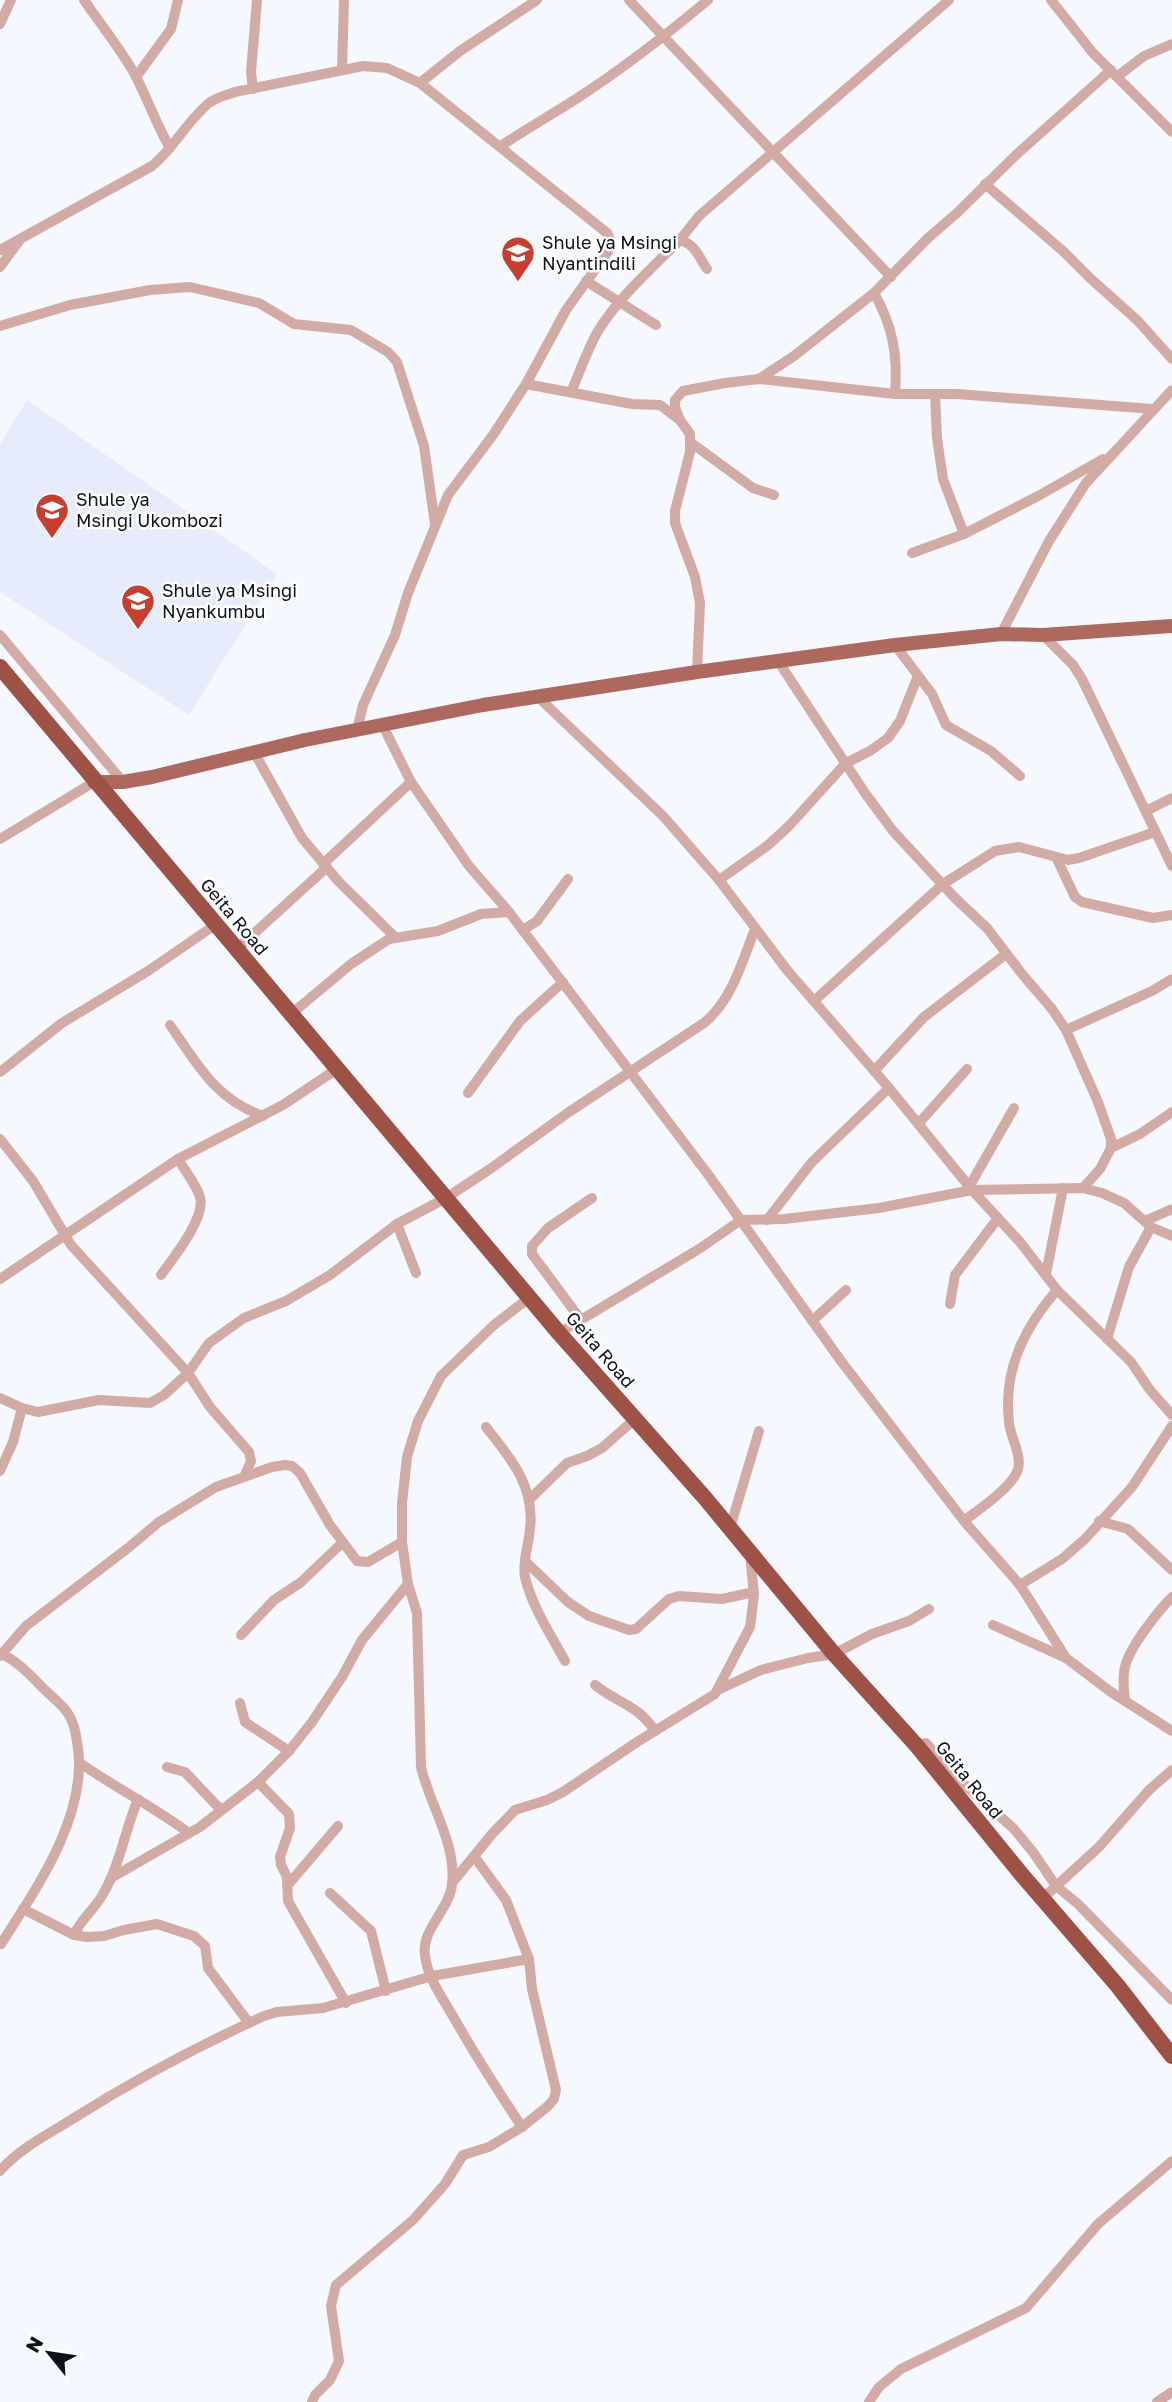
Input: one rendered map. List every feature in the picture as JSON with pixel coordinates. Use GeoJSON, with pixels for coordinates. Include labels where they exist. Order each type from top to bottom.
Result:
{"type":"FeatureCollection","features":[{"type":"Feature","properties":{"kind":"highway","name":"Geita Road"},"geometry":{"type":"LineString","coordinates":[[0,667],[559,1333],[750,1551],[834,1654],[917,1746],[1042,1899],[1117,1985],[1172,2056]]}},
{"type":"Feature","properties":{"kind":"main road"},"geometry":{"type":"LineString","coordinates":[[94,782],[123,782],[357,730],[471,708],[697,672],[895,645],[1002,634],[1043,635],[1172,626]]}},
{"type":"Feature","properties":{"kind":"street"},"geometry":{"type":"LineString","coordinates":[[0,24],[11,0]]}},
{"type":"Feature","properties":{"kind":"street"},"geometry":{"type":"LineString","coordinates":[[136,77],[171,29],[178,0]]}},
{"type":"Feature","properties":{"kind":"street"},"geometry":{"type":"LineString","coordinates":[[253,89],[251,72],[257,0]]}},
{"type":"Feature","properties":{"kind":"street"},"geometry":{"type":"LineString","coordinates":[[342,69],[344,0]]}},
{"type":"Feature","properties":{"kind":"street"},"geometry":{"type":"LineString","coordinates":[[420,83],[460,51],[537,0]]}},
{"type":"Feature","properties":{"kind":"street"},"geometry":{"type":"LineString","coordinates":[[629,0],[891,277]]}},
{"type":"Feature","properties":{"kind":"street"},"geometry":{"type":"LineString","coordinates":[[501,146],[578,98],[664,37],[708,0]]}},
{"type":"Feature","properties":{"kind":"street"},"geometry":{"type":"LineString","coordinates":[[571,392],[597,332],[620,302],[679,241],[699,216],[949,0]]}},
{"type":"Feature","properties":{"kind":"street"},"geometry":{"type":"LineString","coordinates":[[1051,0],[1093,53],[1172,132]]}},
{"type":"Feature","properties":{"kind":"street"},"geometry":{"type":"LineString","coordinates":[[89,3],[136,77],[170,148]]}},
{"type":"Feature","properties":{"kind":"street"},"geometry":{"type":"LineString","coordinates":[[760,379],[817,339],[874,293],[985,184],[1114,73],[1172,44]]}},
{"type":"Feature","properties":{"kind":"street"},"geometry":{"type":"LineString","coordinates":[[0,250],[152,166],[209,103],[235,92],[342,69],[376,66],[403,74],[420,83],[600,226],[610,237],[609,250],[554,329],[526,384],[484,448],[448,495],[408,593],[395,635],[363,705],[357,730]]}},
{"type":"Feature","properties":{"kind":"street"},"geometry":{"type":"LineString","coordinates":[[985,184],[1137,320],[1172,359]]}},
{"type":"Feature","properties":{"kind":"street"},"geometry":{"type":"LineString","coordinates":[[0,267],[20,238]]}},
{"type":"Feature","properties":{"kind":"street"},"geometry":{"type":"LineString","coordinates":[[679,241],[690,244],[707,269]]}},
{"type":"Feature","properties":{"kind":"street"},"geometry":{"type":"LineString","coordinates":[[586,281],[656,326]]}},
{"type":"Feature","properties":{"kind":"street"},"geometry":{"type":"LineString","coordinates":[[0,326],[70,305],[177,287],[219,292],[259,303],[294,324],[351,330],[386,351],[397,362],[424,446],[435,524]]}},
{"type":"Feature","properties":{"kind":"street"},"geometry":{"type":"LineString","coordinates":[[874,293],[891,329],[895,348],[895,394]]}},
{"type":"Feature","properties":{"kind":"street"},"geometry":{"type":"LineString","coordinates":[[680,421],[675,400],[683,391],[760,379],[895,394],[935,394],[1153,409]]}},
{"type":"Feature","properties":{"kind":"street"},"geometry":{"type":"LineString","coordinates":[[526,384],[632,404],[660,405],[680,421],[690,434],[675,511],[676,523],[695,577],[700,603],[697,672]]}},
{"type":"Feature","properties":{"kind":"street"},"geometry":{"type":"LineString","coordinates":[[1002,634],[1049,541],[1086,483],[1172,390]]}},
{"type":"Feature","properties":{"kind":"street"},"geometry":{"type":"LineString","coordinates":[[935,394],[937,438],[943,479],[964,534]]}},
{"type":"Feature","properties":{"kind":"street"},"geometry":{"type":"LineString","coordinates":[[690,443],[753,488],[774,495]]}},
{"type":"Feature","properties":{"kind":"street"},"geometry":{"type":"LineString","coordinates":[[912,553],[964,534],[1040,495],[1111,453]]}},
{"type":"Feature","properties":{"kind":"street"},"geometry":{"type":"LineString","coordinates":[[0,635],[123,782]]}},
{"type":"Feature","properties":{"kind":"street"},"geometry":{"type":"LineString","coordinates":[[1043,635],[1073,665],[1082,679],[1172,866]]}},
{"type":"Feature","properties":{"kind":"street"},"geometry":{"type":"LineString","coordinates":[[895,645],[917,678],[932,694],[946,725],[992,751],[1020,776]]}},
{"type":"Feature","properties":{"kind":"street"},"geometry":{"type":"LineString","coordinates":[[778,661],[893,831],[987,928],[1066,1030],[1111,1139],[1111,1148],[1100,1170],[1083,1188]]}},
{"type":"Feature","properties":{"kind":"street"},"geometry":{"type":"LineString","coordinates":[[719,880],[767,846],[788,827],[846,763],[888,738],[900,721],[917,678]]}},
{"type":"Feature","properties":{"kind":"street"},"geometry":{"type":"LineString","coordinates":[[538,697],[663,816],[719,880],[755,929],[919,1123],[970,1188],[1057,1290],[1131,1362],[1150,1390],[1172,1415]]}},
{"type":"Feature","properties":{"kind":"street"},"geometry":{"type":"LineString","coordinates":[[383,726],[411,782],[469,866],[509,912],[563,982],[741,1220],[812,1321],[964,1521],[1020,1585],[1066,1658]]}},
{"type":"Feature","properties":{"kind":"street"},"geometry":{"type":"LineString","coordinates":[[254,752],[295,827],[325,866],[395,937]]}},
{"type":"Feature","properties":{"kind":"street"},"geometry":{"type":"LineString","coordinates":[[0,839],[94,782]]}},
{"type":"Feature","properties":{"kind":"street"},"geometry":{"type":"LineString","coordinates":[[236,950],[411,782]]}},
{"type":"Feature","properties":{"kind":"street"},"geometry":{"type":"LineString","coordinates":[[1146,811],[1172,798]]}},
{"type":"Feature","properties":{"kind":"street"},"geometry":{"type":"LineString","coordinates":[[814,1001],[943,884],[988,854],[1004,848],[1019,847],[1068,860],[1155,832]]}},
{"type":"Feature","properties":{"kind":"street"},"geometry":{"type":"LineString","coordinates":[[1056,857],[1078,900],[1153,918],[1172,915]]}},
{"type":"Feature","properties":{"kind":"street"},"geometry":{"type":"LineString","coordinates":[[523,930],[537,921],[568,879]]}},
{"type":"Feature","properties":{"kind":"street"},"geometry":{"type":"LineString","coordinates":[[290,1015],[364,954],[395,937],[438,931],[481,914],[509,912]]}},
{"type":"Feature","properties":{"kind":"street"},"geometry":{"type":"LineString","coordinates":[[0,1072],[62,1023],[148,971],[215,925]]}},
{"type":"Feature","properties":{"kind":"street"},"geometry":{"type":"LineString","coordinates":[[0,1398],[22,1408],[44,1412],[99,1400],[150,1403],[164,1395],[188,1373],[198,1356],[220,1334],[244,1318],[286,1301],[330,1275],[397,1224],[446,1198],[716,1012],[726,998],[755,929]]}},
{"type":"Feature","properties":{"kind":"street"},"geometry":{"type":"LineString","coordinates":[[874,1071],[923,1017],[1006,954]]}},
{"type":"Feature","properties":{"kind":"street"},"geometry":{"type":"LineString","coordinates":[[1066,1030],[1152,991],[1172,979]]}},
{"type":"Feature","properties":{"kind":"street"},"geometry":{"type":"LineString","coordinates":[[468,1093],[520,1021],[563,982]]}},
{"type":"Feature","properties":{"kind":"street"},"geometry":{"type":"LineString","coordinates":[[170,1025],[211,1084],[241,1107],[263,1116]]}},
{"type":"Feature","properties":{"kind":"street"},"geometry":{"type":"LineString","coordinates":[[0,1279],[178,1159],[263,1116],[337,1069]]}},
{"type":"Feature","properties":{"kind":"street"},"geometry":{"type":"LineString","coordinates":[[919,1123],[967,1069]]}},
{"type":"Feature","properties":{"kind":"street"},"geometry":{"type":"LineString","coordinates":[[766,1220],[812,1162],[889,1088]]}},
{"type":"Feature","properties":{"kind":"street"},"geometry":{"type":"LineString","coordinates":[[970,1188],[1014,1108]]}},
{"type":"Feature","properties":{"kind":"street"},"geometry":{"type":"LineString","coordinates":[[1111,1148],[1140,1134],[1172,1112]]}},
{"type":"Feature","properties":{"kind":"street"},"geometry":{"type":"LineString","coordinates":[[0,1139],[33,1181],[65,1237],[96,1275],[188,1373],[210,1408],[251,1455],[245,1475]]}},
{"type":"Feature","properties":{"kind":"street"},"geometry":{"type":"LineString","coordinates":[[162,1275],[192,1227],[201,1205],[198,1193],[178,1159]]}},
{"type":"Feature","properties":{"kind":"street"},"geometry":{"type":"LineString","coordinates":[[559,1333],[741,1220],[766,1220],[879,1208],[970,1188],[1083,1188],[1102,1192],[1124,1203],[1148,1224],[1172,1236]]}},
{"type":"Feature","properties":{"kind":"street"},"geometry":{"type":"LineString","coordinates":[[1046,1274],[1063,1188]]}},
{"type":"Feature","properties":{"kind":"street"},"geometry":{"type":"LineString","coordinates":[[581,1320],[532,1254],[532,1246],[548,1228],[592,1198]]}},
{"type":"Feature","properties":{"kind":"street"},"geometry":{"type":"LineString","coordinates":[[1107,1339],[1129,1267],[1148,1224],[1172,1209]]}},
{"type":"Feature","properties":{"kind":"street"},"geometry":{"type":"LineString","coordinates":[[950,1304],[955,1275],[998,1218]]}},
{"type":"Feature","properties":{"kind":"street"},"geometry":{"type":"LineString","coordinates":[[397,1224],[416,1273]]}},
{"type":"Feature","properties":{"kind":"street"},"geometry":{"type":"LineString","coordinates":[[812,1321],[846,1290]]}},
{"type":"Feature","properties":{"kind":"street"},"geometry":{"type":"LineString","coordinates":[[964,1521],[993,1498],[1017,1471],[1019,1461],[1008,1412],[1012,1365],[1031,1323],[1057,1290]]}},
{"type":"Feature","properties":{"kind":"street"},"geometry":{"type":"LineString","coordinates":[[452,1883],[448,1845],[421,1767],[417,1613],[408,1584],[402,1542],[402,1503],[407,1457],[428,1398],[441,1376],[494,1325],[530,1297]]}},
{"type":"Feature","properties":{"kind":"street"},"geometry":{"type":"LineString","coordinates":[[0,1471],[13,1442],[22,1408]]}},
{"type":"Feature","properties":{"kind":"street"},"geometry":{"type":"LineString","coordinates":[[530,1499],[567,1463],[601,1448],[635,1419]]}},
{"type":"Feature","properties":{"kind":"street"},"geometry":{"type":"LineString","coordinates":[[1020,1585],[1073,1550],[1132,1487],[1172,1426]]}},
{"type":"Feature","properties":{"kind":"street"},"geometry":{"type":"LineString","coordinates":[[486,1427],[524,1479],[530,1499],[531,1522],[525,1577],[565,1661]]}},
{"type":"Feature","properties":{"kind":"street"},"geometry":{"type":"LineString","coordinates":[[730,1528],[759,1431]]}},
{"type":"Feature","properties":{"kind":"street"},"geometry":{"type":"LineString","coordinates":[[1,1944],[51,1863],[77,1790],[80,1763],[72,1719],[27,1671],[1,1654],[26,1626],[159,1522],[216,1487],[272,1467],[292,1466],[309,1485],[342,1543],[357,1561],[368,1562],[402,1542]]}},
{"type":"Feature","properties":{"kind":"street"},"geometry":{"type":"LineString","coordinates":[[1099,1521],[1128,1529],[1172,1570]]}},
{"type":"Feature","properties":{"kind":"street"},"geometry":{"type":"LineString","coordinates":[[241,1635],[274,1600],[300,1583],[342,1543]]}},
{"type":"Feature","properties":{"kind":"street"},"geometry":{"type":"LineString","coordinates":[[720,1689],[750,1627],[754,1592],[750,1551]]}},
{"type":"Feature","properties":{"kind":"street"},"geometry":{"type":"LineString","coordinates":[[525,1561],[568,1602],[589,1616],[629,1630],[636,1629],[662,1605],[679,1596],[722,1599],[754,1592]]}},
{"type":"Feature","properties":{"kind":"street"},"geometry":{"type":"LineString","coordinates":[[111,1878],[189,1833],[258,1782],[289,1751],[320,1711],[362,1640],[408,1584]]}},
{"type":"Feature","properties":{"kind":"street"},"geometry":{"type":"LineString","coordinates":[[1125,1701],[1124,1674],[1128,1659],[1150,1623],[1172,1597]]}},
{"type":"Feature","properties":{"kind":"street"},"geometry":{"type":"LineString","coordinates":[[522,2127],[486,2074],[432,1976],[425,1948],[452,1883],[515,1810],[547,1800],[563,1791],[708,1700],[720,1689],[761,1670],[834,1654],[872,1634],[909,1622],[929,1609]]}},
{"type":"Feature","properties":{"kind":"street"},"geometry":{"type":"LineString","coordinates":[[993,1625],[1066,1658],[1172,1731]]}},
{"type":"Feature","properties":{"kind":"street"},"geometry":{"type":"LineString","coordinates":[[595,1685],[612,1698],[639,1711],[655,1731]]}},
{"type":"Feature","properties":{"kind":"street"},"geometry":{"type":"LineString","coordinates":[[240,1703],[245,1722],[289,1751]]}},
{"type":"Feature","properties":{"kind":"street"},"geometry":{"type":"LineString","coordinates":[[917,1746],[926,1743],[956,1777],[1013,1828],[1056,1886],[1078,1904],[1172,2000]]}},
{"type":"Feature","properties":{"kind":"street"},"geometry":{"type":"LineString","coordinates":[[80,1763],[189,1833]]}},
{"type":"Feature","properties":{"kind":"street"},"geometry":{"type":"LineString","coordinates":[[167,1767],[185,1772],[221,1810]]}},
{"type":"Feature","properties":{"kind":"street"},"geometry":{"type":"LineString","coordinates":[[1042,1899],[1099,1847],[1149,1790],[1172,1770]]}},
{"type":"Feature","properties":{"kind":"street"},"geometry":{"type":"LineString","coordinates":[[258,1782],[289,1814],[291,1821],[280,1857],[287,1877],[288,1901],[346,2003]]}},
{"type":"Feature","properties":{"kind":"street"},"geometry":{"type":"LineString","coordinates":[[74,1935],[93,1910],[111,1878],[138,1799]]}},
{"type":"Feature","properties":{"kind":"street"},"geometry":{"type":"LineString","coordinates":[[287,1886],[338,1826]]}},
{"type":"Feature","properties":{"kind":"street"},"geometry":{"type":"LineString","coordinates":[[312,2402],[314,2395],[330,2380],[339,2361],[331,2306],[336,2285],[413,2220],[445,2184],[463,2155],[489,2147],[522,2127],[554,2099],[556,2090],[532,1989],[529,1959],[506,1900],[474,1856]]}},
{"type":"Feature","properties":{"kind":"street"},"geometry":{"type":"LineString","coordinates":[[330,1893],[371,1931],[386,1991]]}},
{"type":"Feature","properties":{"kind":"street"},"geometry":{"type":"LineString","coordinates":[[23,1909],[74,1935],[104,1936],[157,1924],[194,1936],[205,1947],[208,1968],[249,2023]]}},
{"type":"Feature","properties":{"kind":"street"},"geometry":{"type":"LineString","coordinates":[[0,2171],[38,2139],[120,2089],[181,2055],[249,2023],[277,2012],[346,2003],[432,1976],[529,1959]]}},
{"type":"Feature","properties":{"kind":"street"},"geometry":{"type":"LineString","coordinates":[[869,2402],[879,2387],[901,2369],[1026,2308],[1098,2224],[1172,2161]]}},
{"type":"Feature","properties":{"kind":"street"},"geometry":{"type":"LineString","coordinates":[[1157,2402],[1172,2392]]}},
{"type":"Feature","properties":{"kind":"shaded area"},"geometry":{"type":"Polygon","coordinates":[[[27,400],[277,574],[189,715],[0,592],[0,444],[27,400]]]}},
{"type":"Feature","properties":{"kind":"place","name":"Shule ya Msingi Nyantindili"},"geometry":{"type":"Point","coordinates":[518,283]}},
{"type":"Feature","properties":{"kind":"place","name":"Shule ya Msingi Ukombozi"},"geometry":{"type":"Point","coordinates":[52,540]}},
{"type":"Feature","properties":{"kind":"place","name":"Shule ya Msingi Nyankumbu"},"geometry":{"type":"Point","coordinates":[138,631]}}]}
